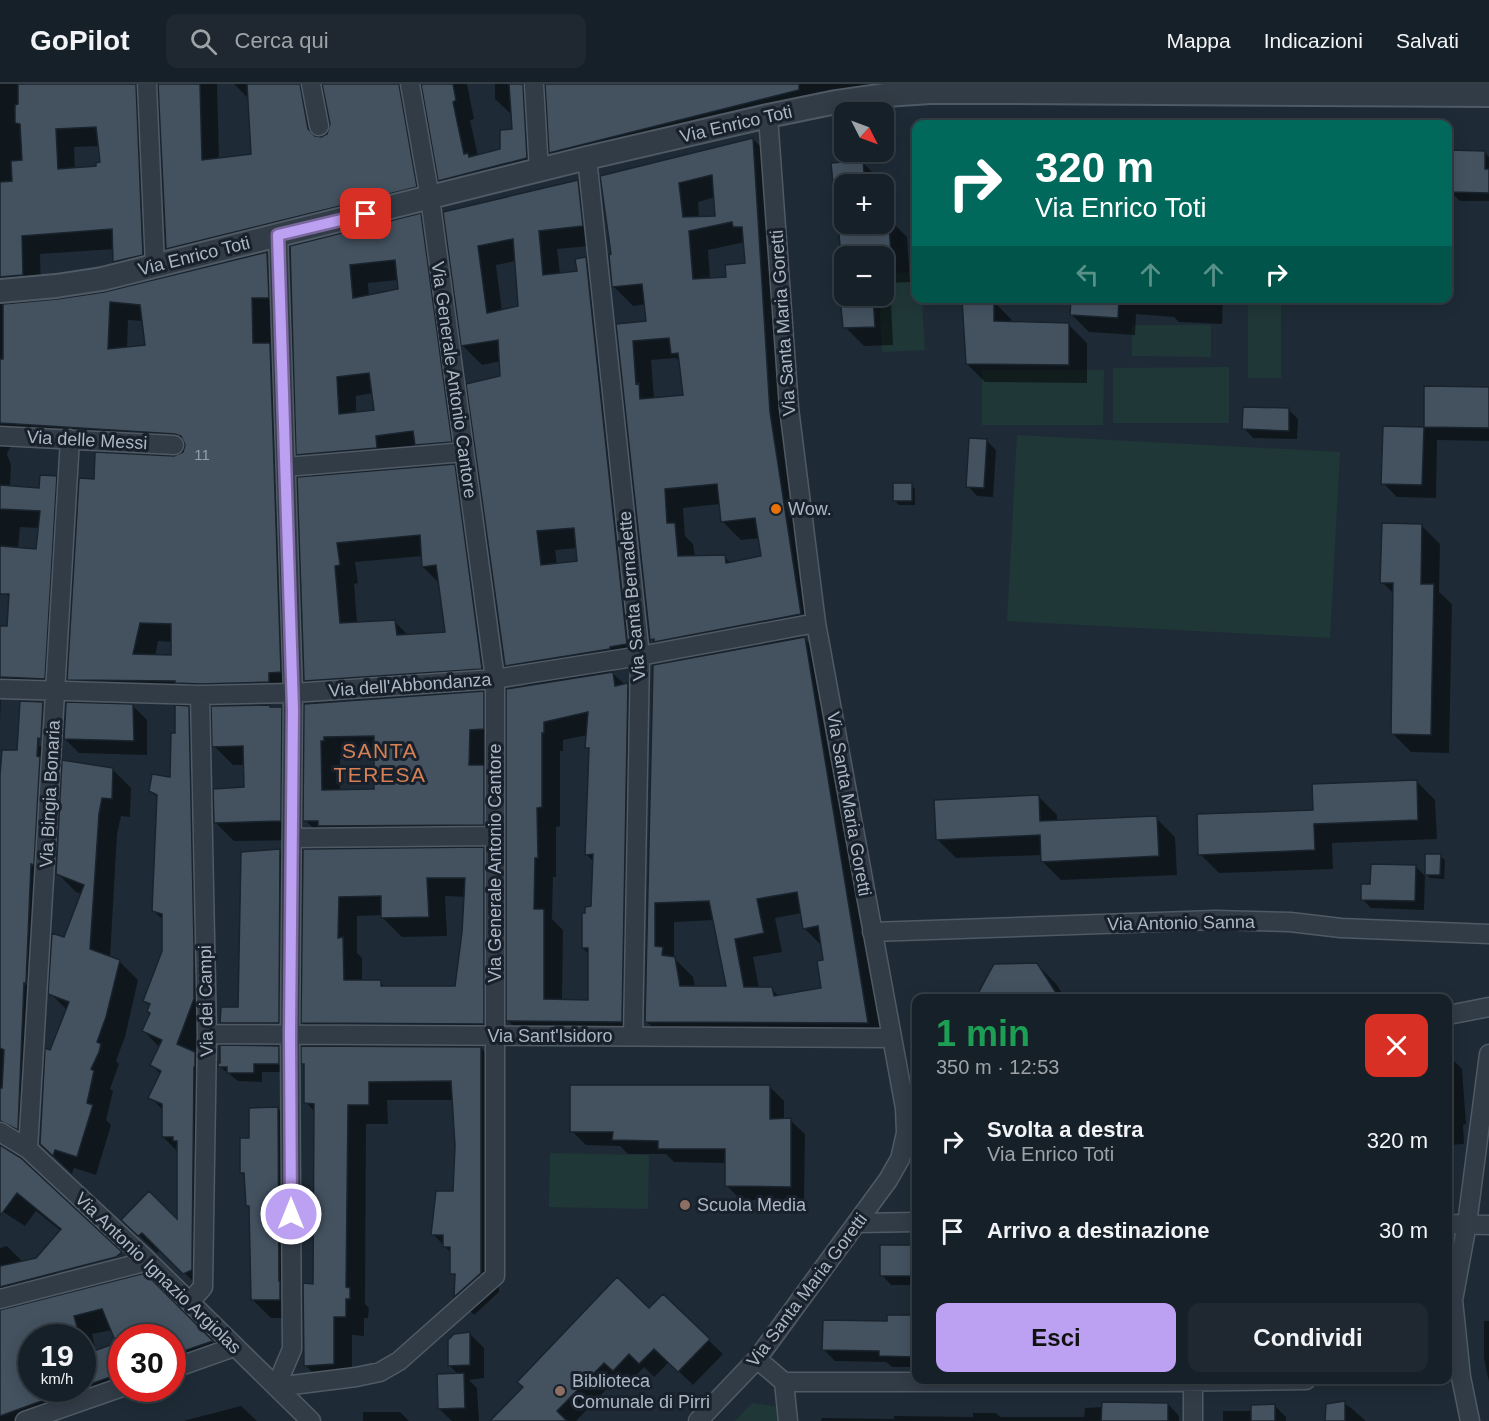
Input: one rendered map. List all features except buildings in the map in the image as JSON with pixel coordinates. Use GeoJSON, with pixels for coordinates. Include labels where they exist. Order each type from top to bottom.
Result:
{"type":"FeatureCollection","features":[{"type":"Feature","properties":{"kind":"street"},"geometry":{"type":"LineString","coordinates":[[147,84],[155,266]]}},
{"type":"Feature","properties":{"kind":"street"},"geometry":{"type":"LineString","coordinates":[[311,84],[319,126]]}},
{"type":"Feature","properties":{"kind":"street","name":"Via Generale Antonio Cantore"},"geometry":{"type":"LineString","coordinates":[[276,1387],[380,1372],[399,1361],[495,1276],[495,679],[430,198],[410,84]]}},
{"type":"Feature","properties":{"kind":"street"},"geometry":{"type":"LineString","coordinates":[[534,84],[539,171]]}},
{"type":"Feature","properties":{"kind":"street","name":"Via Enrico Toti"},"geometry":{"type":"LineString","coordinates":[[0,291],[102,279],[587,158],[768,116],[835,93],[886,95],[930,92],[1489,95]]}},
{"type":"Feature","properties":{"kind":"street","name":"Via Santa Maria Goretti"},"geometry":{"type":"LineString","coordinates":[[698,1421],[757,1359],[858,1223],[900,1159],[906,1133],[905,1108],[816,623],[789,408],[768,116]]}},
{"type":"Feature","properties":{"kind":"street","name":"Via Santa Bernadette"},"geometry":{"type":"LineString","coordinates":[[587,158],[640,656],[633,1036]]}},
{"type":"Feature","properties":{"kind":"street"},"geometry":{"type":"LineString","coordinates":[[276,1387],[292,1349],[290,1034],[293,693],[278,235]]}},
{"type":"Feature","properties":{"kind":"street","name":"Via delle Messi"},"geometry":{"type":"LineString","coordinates":[[0,436],[174,445]]}},
{"type":"Feature","properties":{"kind":"street","name":"Via Bingia Bonaria"},"geometry":{"type":"LineString","coordinates":[[28,1149],[70,439]]}},
{"type":"Feature","properties":{"kind":"street"},"geometry":{"type":"LineString","coordinates":[[286,467],[464,452]]}},
{"type":"Feature","properties":{"kind":"street","name":"Via dell'Abbondanza"},"geometry":{"type":"LineString","coordinates":[[0,689],[200,695],[293,693],[495,679],[640,656],[816,623]]}},
{"type":"Feature","properties":{"kind":"street","name":"Via dei Campi"},"geometry":{"type":"LineString","coordinates":[[190,1302],[203,1287],[207,1034],[200,695]]}},
{"type":"Feature","properties":{"kind":"street"},"geometry":{"type":"LineString","coordinates":[[292,837],[495,836]]}},
{"type":"Feature","properties":{"kind":"street","name":"Via Antonio Sanna"},"geometry":{"type":"LineString","coordinates":[[872,932],[1215,920],[1290,922],[1341,928],[1489,934]]}},
{"type":"Feature","properties":{"kind":"street"},"geometry":{"type":"LineString","coordinates":[[1452,1014],[1489,1007]]}},
{"type":"Feature","properties":{"kind":"street","name":"Via Sant'Isidoro"},"geometry":{"type":"LineString","coordinates":[[207,1034],[892,1038]]}},
{"type":"Feature","properties":{"kind":"street"},"geometry":{"type":"LineString","coordinates":[[1470,1421],[1454,1378],[1453,1300],[1467,1224],[1489,1054]]}},
{"type":"Feature","properties":{"kind":"street","name":"Via Antonio Ignazio Argiolas"},"geometry":{"type":"LineString","coordinates":[[0,1132],[28,1149],[148,1261],[311,1421]]}},
{"type":"Feature","properties":{"kind":"street"},"geometry":{"type":"LineString","coordinates":[[858,1223],[912,1222]]}},
{"type":"Feature","properties":{"kind":"street"},"geometry":{"type":"LineString","coordinates":[[1452,1224],[1489,1225]]}},
{"type":"Feature","properties":{"kind":"street"},"geometry":{"type":"LineString","coordinates":[[0,1299],[148,1261]]}},
{"type":"Feature","properties":{"kind":"street"},"geometry":{"type":"LineString","coordinates":[[186,1364],[234,1347]]}},
{"type":"Feature","properties":{"kind":"street"},"geometry":{"type":"LineString","coordinates":[[757,1359],[784,1382],[912,1382]]}},
{"type":"Feature","properties":{"kind":"street"},"geometry":{"type":"LineString","coordinates":[[784,1382],[788,1421]]}},
{"type":"Feature","properties":{"kind":"street"},"geometry":{"type":"LineString","coordinates":[[1193,1384],[1193,1421]]}},
{"type":"Feature","properties":{"kind":"street"},"geometry":{"type":"LineString","coordinates":[[25,1421],[108,1392]]}},
{"type":"Feature","properties":{"kind":"green space"},"geometry":{"type":"Polygon","coordinates":[[[912,272],[912,303],[922,303],[925,350],[882,352],[880,306],[894,306],[894,273],[912,272]]]}},
{"type":"Feature","properties":{"kind":"green space"},"geometry":{"type":"Polygon","coordinates":[[[1248,305],[1281,305],[1281,378],[1248,378],[1248,305]]]}},
{"type":"Feature","properties":{"kind":"green space"},"geometry":{"type":"Polygon","coordinates":[[[1132,325],[1211,325],[1211,357],[1132,356],[1132,325]]]}},
{"type":"Feature","properties":{"kind":"green space"},"geometry":{"type":"Polygon","coordinates":[[[1229,367],[1229,423],[1113,423],[1113,368],[1229,367]]]}},
{"type":"Feature","properties":{"kind":"green space"},"geometry":{"type":"Polygon","coordinates":[[[982,370],[1104,370],[1103,425],[982,425],[982,370]]]}},
{"type":"Feature","properties":{"kind":"green space"},"geometry":{"type":"Polygon","coordinates":[[[1017,435],[1340,452],[1330,638],[1007,621],[1017,435]]]}},
{"type":"Feature","properties":{"kind":"green space"},"geometry":{"type":"Polygon","coordinates":[[[550,1153],[649,1155],[648,1209],[549,1207],[550,1153]]]}},
{"type":"Feature","properties":{"kind":"green space"},"geometry":{"type":"Polygon","coordinates":[[[752,1403],[779,1407],[782,1421],[735,1421],[752,1403]]]}},
{"type":"Feature","properties":{"kind":"place","name":"Wow."},"geometry":{"type":"Point","coordinates":[776,509]}},
{"type":"Feature","properties":{"kind":"place","name":"Scuola Media"},"geometry":{"type":"Point","coordinates":[685,1205]}},
{"type":"Feature","properties":{"kind":"place","name":"Biblioteca Comunale di Pirri"},"geometry":{"type":"Point","coordinates":[560,1391]}},
{"type":"Feature","properties":{"kind":"district","name":"SANTA TERESA"},"geometry":{"type":"Point","coordinates":[380,763]}},
{"type":"Feature","properties":{"kind":"route"},"geometry":{"type":"LineString","coordinates":[[291,1214],[293,710],[278,235],[366,214]]}}]}
